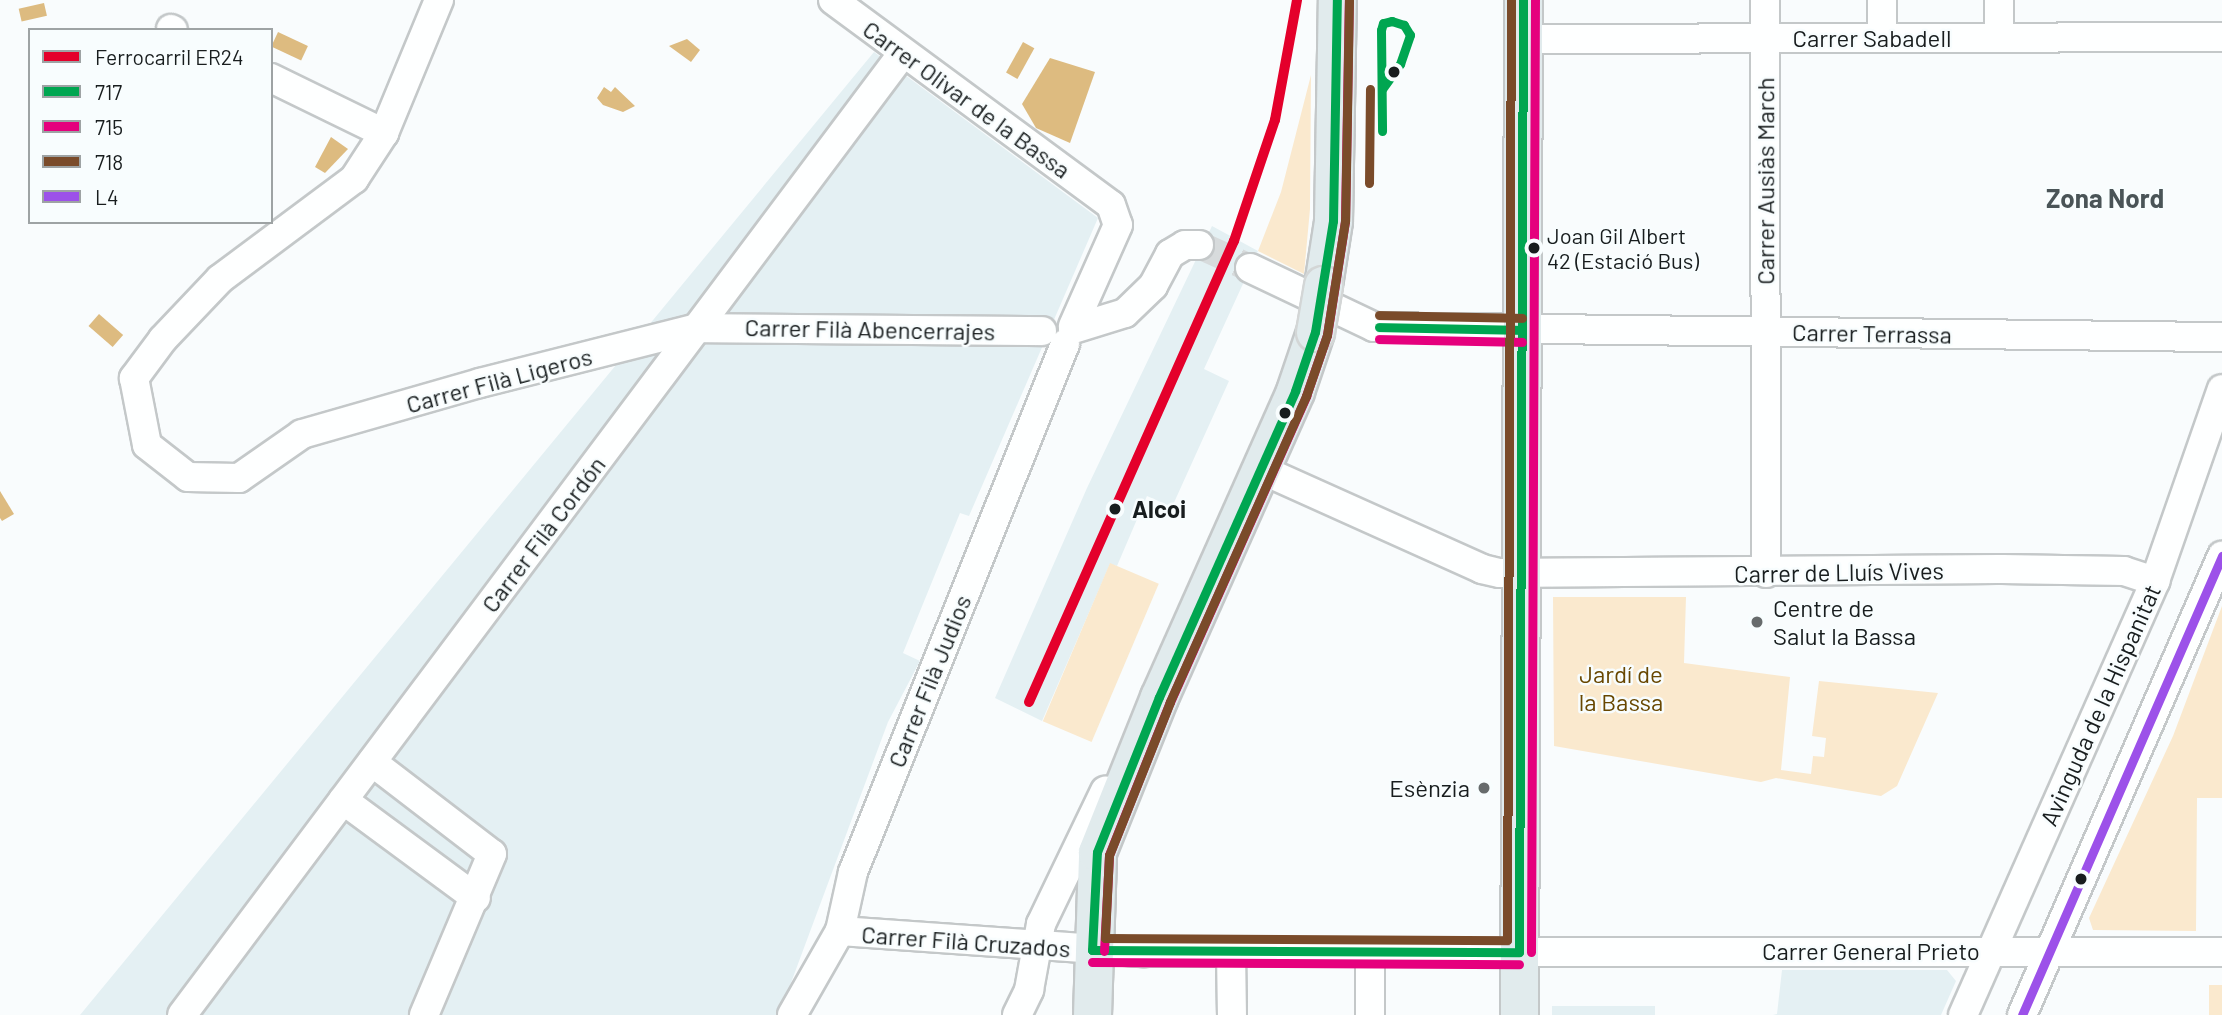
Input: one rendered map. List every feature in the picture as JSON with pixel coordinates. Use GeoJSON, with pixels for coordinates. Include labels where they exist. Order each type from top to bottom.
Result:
{"type":"FeatureCollection","features":[{"type":"Feature","properties":{"kind":"main road"},"geometry":{"type":"LineString","coordinates":[[1092,1015],[1097,852],[1174,663],[1260,469],[1315,332],[1333,221],[1337,0]]}},
{"type":"Feature","properties":{"kind":"main road"},"geometry":{"type":"LineString","coordinates":[[1519,1015],[1522,0]]}},
{"type":"Feature","properties":{"kind":"street"},"geometry":{"type":"LineString","coordinates":[[273,79],[384,133],[439,0]]}},
{"type":"Feature","properties":{"kind":"street","name":"Carrer Olivar de la Bassa"},"geometry":{"type":"LineString","coordinates":[[833,0],[1102,197]]}},
{"type":"Feature","properties":{"kind":"street","name":"Carrer Ausiàs March"},"geometry":{"type":"LineString","coordinates":[[1765,0],[1766,573]]}},
{"type":"Feature","properties":{"kind":"street"},"geometry":{"type":"LineString","coordinates":[[1882,0],[1882,37]]}},
{"type":"Feature","properties":{"kind":"street"},"geometry":{"type":"LineString","coordinates":[[1999,0],[1999,38]]}},
{"type":"Feature","properties":{"kind":"street","name":"Carrer Sabadell"},"geometry":{"type":"LineString","coordinates":[[1522,39],[2222,37]]}},
{"type":"Feature","properties":{"kind":"street","name":"Carrer Filà Cordón"},"geometry":{"type":"LineString","coordinates":[[182,1015],[903,53]]}},
{"type":"Feature","properties":{"kind":"street","name":"Carrer Filà Ligeros"},"geometry":{"type":"LineString","coordinates":[[384,133],[354,179],[220,279],[163,339],[134,378],[147,445],[188,477],[239,478],[302,434],[480,383],[697,328]]}},
{"type":"Feature","properties":{"kind":"street","name":"Carrer Filà Judios"},"geometry":{"type":"LineString","coordinates":[[792,1015],[840,931],[853,872],[1063,332],[1118,225],[1116,213],[1102,197]]}},
{"type":"Feature","properties":{"kind":"street"},"geometry":{"type":"LineString","coordinates":[[1063,332],[1125,313],[1153,286],[1170,254],[1185,244],[1199,245]]}},
{"type":"Feature","properties":{"kind":"street"},"geometry":{"type":"LineString","coordinates":[[1250,268],[1374,327],[1522,330]]}},
{"type":"Feature","properties":{"kind":"street","name":"Carrer Filà Abencerrajes"},"geometry":{"type":"LineString","coordinates":[[697,328],[1063,332]]}},
{"type":"Feature","properties":{"kind":"street","name":"Carrer Terrassa"},"geometry":{"type":"LineString","coordinates":[[1522,330],[2222,337]]}},
{"type":"Feature","properties":{"kind":"street","name":"Avinguda de la Hispanitat"},"geometry":{"type":"LineString","coordinates":[[1963,1015],[2155,581],[2222,389]]}},
{"type":"Feature","properties":{"kind":"street","name":"Carrer de Lluís Vives"},"geometry":{"type":"LineString","coordinates":[[1260,469],[1482,569],[1521,573],[2124,571],[2155,581]]}},
{"type":"Feature","properties":{"kind":"street"},"geometry":{"type":"LineString","coordinates":[[2022,1015],[2222,556]]}},
{"type":"Feature","properties":{"kind":"street"},"geometry":{"type":"LineString","coordinates":[[1017,1015],[1029,990],[1034,946],[1145,699],[1174,663]]}},
{"type":"Feature","properties":{"kind":"street"},"geometry":{"type":"LineString","coordinates":[[372,762],[490,850],[491,864],[424,1015]]}},
{"type":"Feature","properties":{"kind":"street"},"geometry":{"type":"LineString","coordinates":[[343,800],[476,898]]}},
{"type":"Feature","properties":{"kind":"street","name":"Carrer Filà Cruzados"},"geometry":{"type":"LineString","coordinates":[[840,931],[984,938],[1034,946],[1092,950],[1370,953]]}},
{"type":"Feature","properties":{"kind":"street","name":"Carrer General Prieto"},"geometry":{"type":"LineString","coordinates":[[1370,953],[2222,952]]}},
{"type":"Feature","properties":{"kind":"street"},"geometry":{"type":"LineString","coordinates":[[1231,953],[1232,1015]]}},
{"type":"Feature","properties":{"kind":"street"},"geometry":{"type":"LineString","coordinates":[[1370,953],[1370,1015]]}},
{"type":"Feature","properties":{"kind":"shaded area"},"geometry":{"type":"Polygon","coordinates":[[[44,3],[47,16],[22,22],[19,9],[44,3]]]}},
{"type":"Feature","properties":{"kind":"shaded area"},"geometry":{"type":"Polygon","coordinates":[[[278,32],[308,46],[301,60],[273,47],[278,32]]]}},
{"type":"Feature","properties":{"kind":"shaded area"},"geometry":{"type":"Polygon","coordinates":[[[687,39],[700,50],[691,62],[669,46],[687,39]]]}},
{"type":"Feature","properties":{"kind":"shaded area"},"geometry":{"type":"Polygon","coordinates":[[[1023,42],[1034,48],[1017,79],[1006,73],[1023,42]]]}},
{"type":"Feature","properties":{"kind":"shaded area"},"geometry":{"type":"Polygon","coordinates":[[[874,52],[1098,218],[969,516],[960,513],[903,653],[920,661],[888,722],[779,1015],[80,1015],[874,52]]]}},
{"type":"Feature","properties":{"kind":"shaded area"},"geometry":{"type":"Polygon","coordinates":[[[1050,58],[1095,72],[1070,143],[1036,128],[1022,104],[1050,58]]]}},
{"type":"Feature","properties":{"kind":"shaded area"},"geometry":{"type":"Polygon","coordinates":[[[604,87],[611,92],[615,87],[635,106],[623,112],[603,105],[597,98],[604,87]]]}},
{"type":"Feature","properties":{"kind":"shaded area"},"geometry":{"type":"Polygon","coordinates":[[[331,137],[348,149],[325,173],[315,167],[331,137]]]}},
{"type":"Feature","properties":{"kind":"shaded area"},"geometry":{"type":"Polygon","coordinates":[[[1212,226],[1258,251],[1204,369],[1229,381],[1172,507],[1147,496],[1117,566],[1110,564],[1042,721],[995,698],[1087,488],[1212,226]]]}},
{"type":"Feature","properties":{"kind":"shaded area"},"geometry":{"type":"Polygon","coordinates":[[[99,314],[123,335],[113,347],[89,326],[99,314]]]}},
{"type":"Feature","properties":{"kind":"shaded area"},"geometry":{"type":"Polygon","coordinates":[[[0,491],[14,514],[2,521],[0,518],[0,491]]]}},
{"type":"Feature","properties":{"kind":"shaded area"},"geometry":{"type":"Polygon","coordinates":[[[1782,970],[1947,970],[1956,981],[1941,1015],[1773,1015],[1777,1014],[1782,970]]]}},
{"type":"Feature","properties":{"kind":"shaded area"},"geometry":{"type":"Polygon","coordinates":[[[1552,1006],[1655,1006],[1655,1015],[1552,1015],[1552,1006]]]}},
{"type":"Feature","properties":{"kind":"green space"},"geometry":{"type":"Polygon","coordinates":[[[1311,75],[1310,209],[1304,274],[1258,251],[1281,192],[1311,75]]]}},
{"type":"Feature","properties":{"kind":"green space"},"geometry":{"type":"Polygon","coordinates":[[[1110,563],[1159,584],[1092,742],[1043,721],[1110,563]]]}},
{"type":"Feature","properties":{"kind":"green space","name":"Jardí de la Bassa"},"geometry":{"type":"Polygon","coordinates":[[[1553,597],[1686,597],[1684,663],[1790,677],[1781,770],[1811,774],[1813,756],[1824,757],[1826,738],[1812,736],[1819,681],[1938,693],[1897,786],[1881,796],[1776,778],[1761,782],[1554,746],[1553,597]]]}},
{"type":"Feature","properties":{"kind":"green space"},"geometry":{"type":"Polygon","coordinates":[[[2222,606],[2222,798],[2197,798],[2196,931],[2093,930],[2089,918],[2173,736],[2222,606]]]}},
{"type":"Feature","properties":{"kind":"green space"},"geometry":{"type":"Polygon","coordinates":[[[2209,985],[2222,985],[2222,1015],[2209,1015],[2209,985]]]}},
{"type":"Feature","properties":{"kind":"tunnel"},"geometry":{"type":"LineString","coordinates":[[1199,245],[1250,268]]}},
{"type":"Feature","properties":{"kind":"rail line","name":"ER24"},"geometry":{"type":"LineString","coordinates":[[1029,702],[1234,241],[1275,120],[1297,0]]}},
{"type":"Feature","properties":{"kind":"transit line","name":"717"},"geometry":{"type":"LineString","coordinates":[[1092,950],[1097,852],[1159,697],[1295,391],[1315,332],[1333,221],[1337,0]]}},
{"type":"Feature","properties":{"kind":"transit line","name":"715"},"geometry":{"type":"LineString","coordinates":[[1104,951],[1109,855],[1170,702],[1306,396],[1327,335],[1345,221],[1349,0]]}},
{"type":"Feature","properties":{"kind":"transit line","name":"718"},"geometry":{"type":"LineString","coordinates":[[1349,0],[1345,221],[1327,335],[1306,396],[1170,702],[1109,855],[1105,938],[1507,940],[1511,0]]}},
{"type":"Feature","properties":{"kind":"transit line","name":"717"},"geometry":{"type":"LineString","coordinates":[[1519,952],[1523,0]]}},
{"type":"Feature","properties":{"kind":"transit line","name":"715"},"geometry":{"type":"LineString","coordinates":[[1531,952],[1535,0]]}},
{"type":"Feature","properties":{"kind":"transit line","name":"717"},"geometry":{"type":"LineString","coordinates":[[1382,89],[1400,64],[1410,35],[1404,25],[1392,21],[1383,23],[1381,30],[1382,131]]}},
{"type":"Feature","properties":{"kind":"transit line","name":"718"},"geometry":{"type":"LineString","coordinates":[[1369,183],[1370,89]]}},
{"type":"Feature","properties":{"kind":"transit line","name":"718"},"geometry":{"type":"LineString","coordinates":[[1379,315],[1522,318]]}},
{"type":"Feature","properties":{"kind":"transit line","name":"717"},"geometry":{"type":"LineString","coordinates":[[1379,327],[1522,330]]}},
{"type":"Feature","properties":{"kind":"transit line","name":"715"},"geometry":{"type":"LineString","coordinates":[[1379,339],[1522,342]]}},
{"type":"Feature","properties":{"kind":"transit line","name":"L4"},"geometry":{"type":"LineString","coordinates":[[2022,1015],[2222,556]]}},
{"type":"Feature","properties":{"kind":"transit line","name":"717"},"geometry":{"type":"LineString","coordinates":[[1092,950],[1519,952]]}},
{"type":"Feature","properties":{"kind":"transit line","name":"715"},"geometry":{"type":"LineString","coordinates":[[1092,962],[1519,964]]}},
{"type":"Feature","properties":{"kind":"place","name":"Joan Gil Albert 42 (Estació Bus)"},"geometry":{"type":"Point","coordinates":[1534,248]}},
{"type":"Feature","properties":{"kind":"place","name":"Alcoi"},"geometry":{"type":"Point","coordinates":[1115,509]}},
{"type":"Feature","properties":{"kind":"place","name":"Centre de Salut la Bassa"},"geometry":{"type":"Point","coordinates":[1757,622]}},
{"type":"Feature","properties":{"kind":"place","name":"Esènzia"},"geometry":{"type":"Point","coordinates":[1484,788]}},
{"type":"Feature","properties":{"kind":"district","name":"Zona Nord"},"geometry":{"type":"Point","coordinates":[2105,198]}}]}
